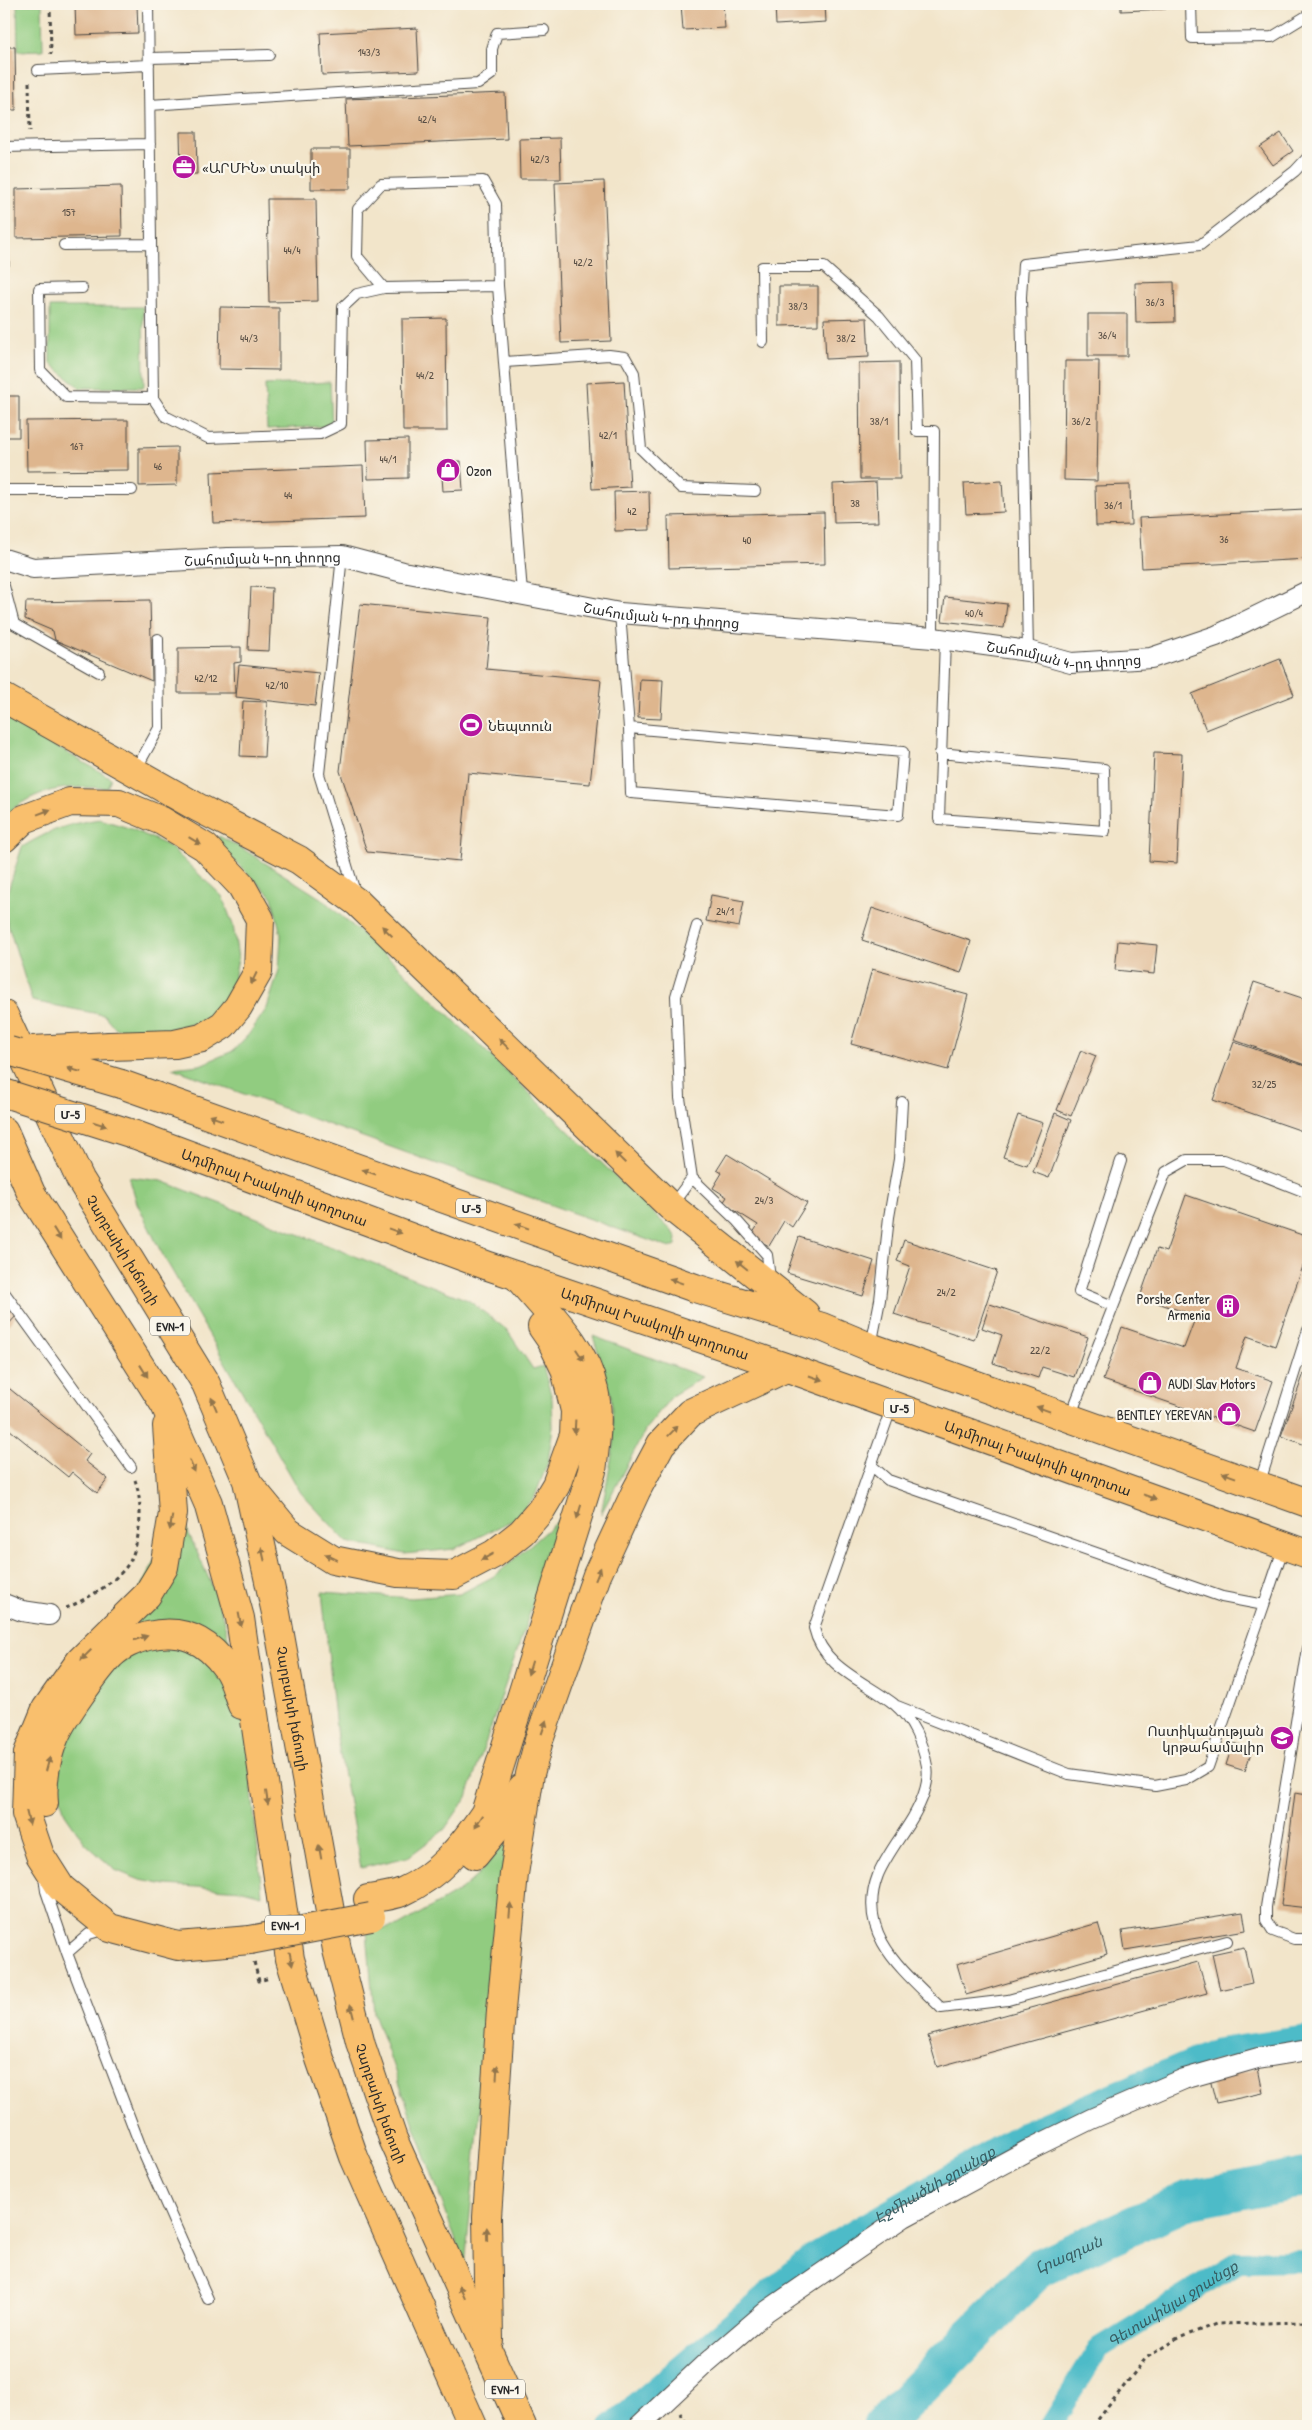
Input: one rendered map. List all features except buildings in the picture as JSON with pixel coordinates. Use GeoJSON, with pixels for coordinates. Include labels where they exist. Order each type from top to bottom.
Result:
{"type":"FeatureCollection","features":[{"type":"Feature","properties":{"kind":"highway"},"geometry":{"type":"LineString","coordinates":[[4,698],[135,772],[299,860],[358,903],[670,1206],[771,1289],[822,1327]]}},
{"type":"Feature","properties":{"kind":"highway"},"geometry":{"type":"LineString","coordinates":[[4,838],[24,819],[70,802],[119,803],[162,821],[205,847],[241,885],[260,919],[258,972],[238,1007],[223,1025],[202,1038],[175,1044],[140,1047],[110,1046],[6,1050]]}},
{"type":"Feature","properties":{"kind":"highway","name":"Չարբախի խճուղի"},"geometry":{"type":"LineString","coordinates":[[4,1015],[80,1179],[206,1384],[247,1481],[276,1613],[337,1950],[361,2045],[393,2140],[522,2426]]}},
{"type":"Feature","properties":{"kind":"highway","name":"Մ-5"},"geometry":{"type":"LineString","coordinates":[[6,1050],[121,1084],[695,1288],[822,1327],[870,1347],[1308,1503]]}},
{"type":"Feature","properties":{"kind":"highway","name":"Ադմիրալ Իսակովի պողոտա"},"geometry":{"type":"LineString","coordinates":[[4,1093],[136,1135],[488,1266],[892,1405],[1296,1550]]}},
{"type":"Feature","properties":{"kind":"highway","name":"EVN-1"},"geometry":{"type":"LineString","coordinates":[[4,1131],[31,1192],[165,1405],[208,1503],[240,1618],[290,1959],[320,2059],[354,2157],[473,2426]]}},
{"type":"Feature","properties":{"kind":"highway"},"geometry":{"type":"LineString","coordinates":[[247,1481],[288,1532],[333,1560],[398,1573],[454,1575],[494,1554],[522,1532],[541,1510],[556,1484],[574,1435],[575,1411],[565,1369],[550,1340],[523,1303],[488,1266]]}},
{"type":"Feature","properties":{"kind":"highway"},"geometry":{"type":"LineString","coordinates":[[165,1405],[173,1513],[164,1567],[148,1595],[80,1661],[46,1709],[28,1753],[26,1797],[26,1814],[40,1854],[61,1888],[110,1928],[178,1946],[251,1940],[370,1908],[431,1874],[461,1848],[485,1812],[592,1471],[596,1438],[595,1391],[586,1363],[517,1276]]}},
{"type":"Feature","properties":{"kind":"highway"},"geometry":{"type":"LineString","coordinates":[[489,2352],[487,2217],[493,2122],[514,1874],[530,1774],[539,1740],[597,1575],[636,1491],[661,1444],[690,1413],[786,1368]]}},
{"type":"Feature","properties":{"kind":"highway"},"geometry":{"type":"LineString","coordinates":[[251,1940],[146,1924],[110,1908],[85,1887],[64,1862],[51,1835],[42,1785],[55,1736],[82,1693],[112,1654],[135,1640],[163,1633],[183,1634],[199,1641],[215,1653],[228,1669],[261,1757]]}},
{"type":"Feature","properties":{"kind":"highway"},"geometry":{"type":"LineString","coordinates":[[370,1908],[400,1909],[428,1896],[449,1883],[502,1822],[530,1774]]}},
{"type":"Feature","properties":{"kind":"street","name":"Շահումյան 4-րդ փողոց"},"geometry":{"type":"LineString","coordinates":[[4,559],[33,568],[228,558],[342,556],[403,572],[620,613],[939,639],[1028,651],[1071,663],[1151,658],[1216,636],[1308,591]]}},
{"type":"Feature","properties":{"kind":"street"},"geometry":{"type":"LineString","coordinates":[[4,1604],[22,1611],[49,1615]]}},
{"type":"Feature","properties":{"kind":"street"},"geometry":{"type":"LineString","coordinates":[[639,2426],[705,2364],[768,2312],[904,2218],[1032,2148],[1091,2119],[1184,2078],[1258,2058],[1308,2050]]}},
{"type":"Feature","properties":{"kind":"lane"},"geometry":{"type":"LineString","coordinates":[[148,4],[154,398],[165,416],[208,438],[320,434],[341,424],[343,307],[356,294],[384,288],[498,286]]}},
{"type":"Feature","properties":{"kind":"lane"},"geometry":{"type":"LineString","coordinates":[[1191,4],[1192,38],[1272,37],[1308,15]]}},
{"type":"Feature","properties":{"kind":"lane"},"geometry":{"type":"LineString","coordinates":[[150,104],[478,84],[492,74],[492,49],[498,33],[544,30]]}},
{"type":"Feature","properties":{"kind":"lane"},"geometry":{"type":"LineString","coordinates":[[38,70],[149,61],[268,55]]}},
{"type":"Feature","properties":{"kind":"lane"},"geometry":{"type":"LineString","coordinates":[[4,147],[150,144]]}},
{"type":"Feature","properties":{"kind":"lane"},"geometry":{"type":"LineString","coordinates":[[1028,651],[1021,297],[1023,264],[1200,244],[1294,171],[1308,156]]}},
{"type":"Feature","properties":{"kind":"lane"},"geometry":{"type":"LineString","coordinates":[[384,288],[356,256],[358,209],[381,184],[483,181],[496,204],[498,286],[522,593]]}},
{"type":"Feature","properties":{"kind":"lane"},"geometry":{"type":"LineString","coordinates":[[64,245],[151,244]]}},
{"type":"Feature","properties":{"kind":"lane"},"geometry":{"type":"LineString","coordinates":[[763,342],[762,267],[824,267],[879,316],[915,360],[917,432],[934,432],[939,639],[939,819],[1105,831],[1104,769],[940,753]]}},
{"type":"Feature","properties":{"kind":"lane"},"geometry":{"type":"LineString","coordinates":[[82,288],[39,289],[40,370],[66,397],[154,398]]}},
{"type":"Feature","properties":{"kind":"lane"},"geometry":{"type":"LineString","coordinates":[[505,362],[609,355],[625,357],[634,373],[641,449],[681,488],[755,491]]}},
{"type":"Feature","properties":{"kind":"lane"},"geometry":{"type":"LineString","coordinates":[[4,490],[132,490]]}},
{"type":"Feature","properties":{"kind":"lane"},"geometry":{"type":"LineString","coordinates":[[342,556],[319,774],[358,903]]}},
{"type":"Feature","properties":{"kind":"lane"},"geometry":{"type":"LineString","coordinates":[[4,586],[14,624],[99,672]]}},
{"type":"Feature","properties":{"kind":"lane"},"geometry":{"type":"LineString","coordinates":[[620,613],[629,728],[631,793],[898,815],[903,752],[629,728]]}},
{"type":"Feature","properties":{"kind":"lane"},"geometry":{"type":"LineString","coordinates":[[135,772],[159,728],[158,640]]}},
{"type":"Feature","properties":{"kind":"lane"},"geometry":{"type":"LineString","coordinates":[[697,926],[676,996],[680,1098],[692,1178],[737,1221],[767,1255],[771,1289]]}},
{"type":"Feature","properties":{"kind":"lane"},"geometry":{"type":"LineString","coordinates":[[870,1347],[880,1300],[889,1217],[899,1159],[902,1102]]}},
{"type":"Feature","properties":{"kind":"lane"},"geometry":{"type":"LineString","coordinates":[[1070,1418],[1166,1172],[1187,1160],[1224,1160],[1308,1192]]}},
{"type":"Feature","properties":{"kind":"lane"},"geometry":{"type":"LineString","coordinates":[[1113,1306],[1079,1292],[1121,1161]]}},
{"type":"Feature","properties":{"kind":"lane"},"geometry":{"type":"LineString","coordinates":[[670,1206],[692,1178]]}},
{"type":"Feature","properties":{"kind":"lane"},"geometry":{"type":"LineString","coordinates":[[4,1292],[131,1468]]}},
{"type":"Feature","properties":{"kind":"lane"},"geometry":{"type":"LineString","coordinates":[[1259,1486],[1308,1330]]}},
{"type":"Feature","properties":{"kind":"lane"},"geometry":{"type":"LineString","coordinates":[[892,1405],[814,1628],[817,1640],[825,1655],[849,1674],[894,1704],[1069,1774],[1156,1786],[1186,1780],[1208,1767],[1264,1605],[1296,1550]]}},
{"type":"Feature","properties":{"kind":"lane"},"geometry":{"type":"LineString","coordinates":[[871,1465],[888,1480],[1222,1597],[1264,1605]]}},
{"type":"Feature","properties":{"kind":"lane"},"geometry":{"type":"LineString","coordinates":[[1308,1648],[1266,1907],[1266,1920],[1273,1932],[1294,1939],[1308,1939]]}},
{"type":"Feature","properties":{"kind":"lane"},"geometry":{"type":"LineString","coordinates":[[894,1704],[916,1732],[924,1752],[928,1770],[925,1788],[918,1808],[879,1873],[873,1890],[872,1909],[880,1939],[891,1955],[941,2008],[1008,2000],[1227,1942]]}},
{"type":"Feature","properties":{"kind":"lane"},"geometry":{"type":"LineString","coordinates":[[40,1854],[46,1890],[67,1953],[142,2150],[208,2299]]}},
{"type":"Feature","properties":{"kind":"lane"},"geometry":{"type":"LineString","coordinates":[[67,1953],[89,1934],[110,1928]]}},
{"type":"Feature","properties":{"kind":"path"},"geometry":{"type":"LineString","coordinates":[[49,1615],[84,1601],[112,1581],[132,1558],[140,1514],[138,1490],[131,1468]]}},
{"type":"Feature","properties":{"kind":"path"},"geometry":{"type":"LineString","coordinates":[[251,1940],[259,1981],[271,1978]]}},
{"type":"Feature","properties":{"kind":"path"},"geometry":{"type":"LineString","coordinates":[[1092,2426],[1146,2358],[1176,2339],[1216,2324],[1308,2322]]}},
{"type":"Feature","properties":{"kind":"green space"},"geometry":{"type":"Polygon","coordinates":[[[17,4],[42,4],[43,50],[18,51],[17,4]]]}},
{"type":"Feature","properties":{"kind":"green space"},"geometry":{"type":"Polygon","coordinates":[[[50,307],[143,307],[144,387],[80,388],[50,363],[50,307]]]}},
{"type":"Feature","properties":{"kind":"green space"},"geometry":{"type":"Polygon","coordinates":[[[330,382],[332,426],[267,429],[265,385],[330,382]]]}},
{"type":"Feature","properties":{"kind":"green space"},"geometry":{"type":"Polygon","coordinates":[[[4,717],[111,778],[107,788],[78,787],[52,790],[28,799],[4,816],[4,717]]]}},
{"type":"Feature","properties":{"kind":"green space"},"geometry":{"type":"Polygon","coordinates":[[[100,819],[132,829],[169,846],[222,896],[233,925],[238,958],[233,985],[223,1008],[201,1022],[166,1030],[116,1029],[104,1015],[32,1001],[4,912],[4,903],[22,847],[59,828],[100,819]]]}},
{"type":"Feature","properties":{"kind":"green space"},"geometry":{"type":"Polygon","coordinates":[[[219,836],[322,899],[398,966],[674,1233],[677,1238],[676,1245],[670,1248],[172,1068],[200,1065],[233,1051],[249,1034],[267,1008],[279,970],[281,935],[272,897],[217,844],[219,836]]]}},
{"type":"Feature","properties":{"kind":"green space"},"geometry":{"type":"Polygon","coordinates":[[[129,1177],[162,1181],[468,1300],[507,1330],[533,1369],[543,1366],[552,1398],[553,1427],[548,1462],[535,1496],[515,1519],[454,1549],[405,1554],[347,1542],[301,1493],[160,1250],[137,1203],[129,1177]]]}},
{"type":"Feature","properties":{"kind":"green space"},"geometry":{"type":"Polygon","coordinates":[[[593,1336],[703,1377],[673,1395],[647,1427],[601,1514],[614,1444],[611,1395],[593,1336]]]}},
{"type":"Feature","properties":{"kind":"green space"},"geometry":{"type":"Polygon","coordinates":[[[180,1514],[218,1599],[240,1684],[222,1651],[111,1643],[180,1514]]]}},
{"type":"Feature","properties":{"kind":"green space"},"geometry":{"type":"Polygon","coordinates":[[[563,1516],[467,1797],[444,1830],[408,1857],[361,1868],[337,1738],[322,1592],[412,1598],[460,1594],[496,1575],[563,1516]]]}},
{"type":"Feature","properties":{"kind":"green space"},"geometry":{"type":"Polygon","coordinates":[[[144,1646],[193,1647],[223,1676],[245,1719],[262,1895],[243,1890],[166,1885],[140,1880],[115,1870],[85,1843],[65,1814],[55,1780],[60,1744],[113,1662],[144,1646]]]}},
{"type":"Feature","properties":{"kind":"green space"},"geometry":{"type":"Polygon","coordinates":[[[507,1840],[465,2266],[374,2013],[367,1932],[398,1926],[461,1890],[478,1875],[507,1840]]]}},
{"type":"Feature","properties":{"kind":"waterway","name":"Էջմիածնի ջրանցք"},"geometry":{"type":"LineString","coordinates":[[610,2426],[812,2255],[1025,2131],[1214,2050],[1308,2036]]}},
{"type":"Feature","properties":{"kind":"waterway","name":"Հրազդան"},"geometry":{"type":"LineString","coordinates":[[882,2426],[1040,2267],[1189,2200],[1308,2177]]}},
{"type":"Feature","properties":{"kind":"waterway","name":"Գետափնյա ջրանցք"},"geometry":{"type":"LineString","coordinates":[[1050,2426],[1098,2349],[1239,2262],[1308,2261]]}},
{"type":"Feature","properties":{"kind":"place","name":"«ԱՐՄԻՆ» տակսի"},"geometry":{"type":"Point","coordinates":[184,167]}},
{"type":"Feature","properties":{"kind":"place","name":"Ozon"},"geometry":{"type":"Point","coordinates":[448,470]}},
{"type":"Feature","properties":{"kind":"place","name":"Նեպտուն"},"geometry":{"type":"Point","coordinates":[471,725]}},
{"type":"Feature","properties":{"kind":"place","name":"Porshe Center Armenia"},"geometry":{"type":"Point","coordinates":[1228,1306]}},
{"type":"Feature","properties":{"kind":"place","name":"AUDI Slav Motors"},"geometry":{"type":"Point","coordinates":[1150,1383]}},
{"type":"Feature","properties":{"kind":"place","name":"BENTLEY YEREVAN"},"geometry":{"type":"Point","coordinates":[1229,1414]}},
{"type":"Feature","properties":{"kind":"place","name":"Ոստիկանության կրթահամալիր"},"geometry":{"type":"Point","coordinates":[1282,1738]}}]}
